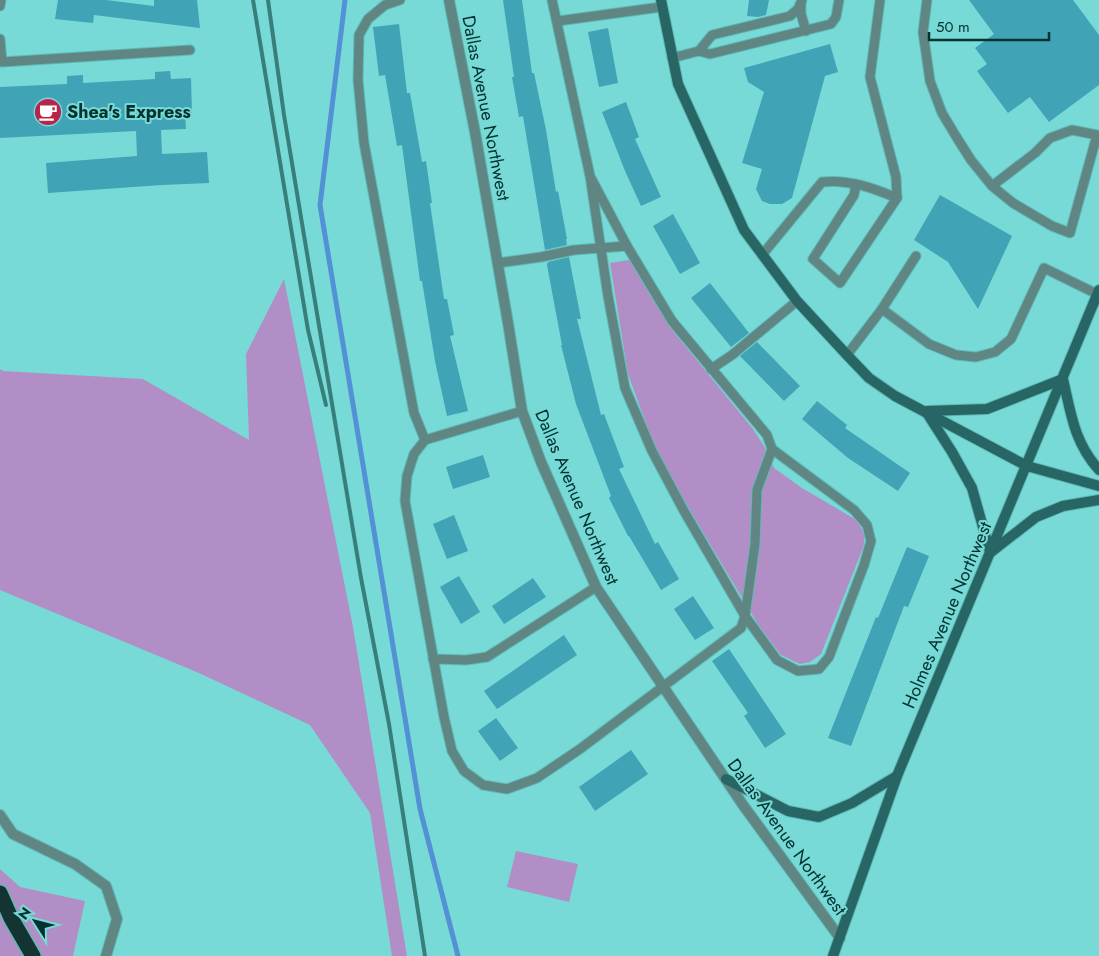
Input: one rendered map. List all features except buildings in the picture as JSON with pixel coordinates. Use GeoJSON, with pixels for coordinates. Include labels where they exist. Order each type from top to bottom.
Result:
{"type":"FeatureCollection","features":[{"type":"Feature","properties":{"kind":"highway"},"geometry":{"type":"LineString","coordinates":[[0,893],[11,918],[32,956]]}},
{"type":"Feature","properties":{"kind":"main road"},"geometry":{"type":"LineString","coordinates":[[661,4],[678,84],[744,230],[797,301],[846,355],[869,378],[895,396],[1027,466],[1099,486]]}},
{"type":"Feature","properties":{"kind":"main road","name":"Holmes Avenue Northwest"},"geometry":{"type":"LineString","coordinates":[[833,956],[897,776],[1098,294]]}},
{"type":"Feature","properties":{"kind":"main road"},"geometry":{"type":"LineString","coordinates":[[925,411],[987,409],[1063,379],[1078,440],[1090,460],[1099,470]]}},
{"type":"Feature","properties":{"kind":"main road"},"geometry":{"type":"LineString","coordinates":[[925,411],[952,452],[972,488],[990,552],[1036,518],[1063,506],[1099,500]]}},
{"type":"Feature","properties":{"kind":"main road"},"geometry":{"type":"LineString","coordinates":[[726,780],[788,811],[819,817],[852,803],[897,776]]}},
{"type":"Feature","properties":{"kind":"street","name":"Dallas Avenue Northwest"},"geometry":{"type":"LineString","coordinates":[[449,0],[498,263],[522,411],[541,462],[596,587],[726,780],[840,938]]}},
{"type":"Feature","properties":{"kind":"street"},"geometry":{"type":"LineString","coordinates":[[0,815],[13,834],[74,864],[106,886],[117,919],[106,956]]}},
{"type":"Feature","properties":{"kind":"lane"},"geometry":{"type":"LineString","coordinates":[[0,6],[1,0]]}},
{"type":"Feature","properties":{"kind":"lane"},"geometry":{"type":"LineString","coordinates":[[400,0],[385,5],[380,9],[368,19],[359,34],[358,80],[364,143],[414,413],[425,440]]}},
{"type":"Feature","properties":{"kind":"lane"},"geometry":{"type":"LineString","coordinates":[[552,0],[590,176],[608,296],[625,388],[652,452],[745,616],[777,660],[798,671],[819,669],[829,657],[864,565],[871,541],[867,525],[854,510],[772,449],[767,436],[672,321],[627,246],[590,176]]}},
{"type":"Feature","properties":{"kind":"lane"},"geometry":{"type":"LineString","coordinates":[[672,58],[699,51],[710,54],[831,24],[836,17],[839,0]]}},
{"type":"Feature","properties":{"kind":"lane"},"geometry":{"type":"LineString","coordinates":[[856,184],[854,195],[813,259],[840,282],[897,198],[896,177],[870,77],[880,0]]}},
{"type":"Feature","properties":{"kind":"lane"},"geometry":{"type":"LineString","coordinates":[[927,0],[923,32],[930,81],[942,113],[971,160],[992,186],[1013,203],[1052,226],[1070,233],[1098,135],[1072,130],[1050,138],[992,186]]}},
{"type":"Feature","properties":{"kind":"lane"},"geometry":{"type":"LineString","coordinates":[[801,2],[806,31]]}},
{"type":"Feature","properties":{"kind":"lane"},"geometry":{"type":"LineString","coordinates":[[699,51],[712,36],[790,16],[798,9],[801,2]]}},
{"type":"Feature","properties":{"kind":"lane"},"geometry":{"type":"LineString","coordinates":[[558,21],[661,4]]}},
{"type":"Feature","properties":{"kind":"lane"},"geometry":{"type":"LineString","coordinates":[[0,39],[1,62],[190,50]]}},
{"type":"Feature","properties":{"kind":"lane"},"geometry":{"type":"LineString","coordinates":[[762,254],[822,182],[831,181],[868,186],[897,198]]}},
{"type":"Feature","properties":{"kind":"lane"},"geometry":{"type":"LineString","coordinates":[[498,263],[574,250],[627,246]]}},
{"type":"Feature","properties":{"kind":"lane"},"geometry":{"type":"LineString","coordinates":[[846,355],[882,309],[916,256]]}},
{"type":"Feature","properties":{"kind":"lane"},"geometry":{"type":"LineString","coordinates":[[882,309],[929,344],[956,355],[976,357],[995,352],[1011,339],[1044,268],[1098,294]]}},
{"type":"Feature","properties":{"kind":"lane"},"geometry":{"type":"LineString","coordinates":[[711,369],[732,355],[797,301]]}},
{"type":"Feature","properties":{"kind":"lane"},"geometry":{"type":"LineString","coordinates":[[522,411],[425,440],[414,454],[407,476],[405,501],[433,659],[452,750],[464,771],[483,785],[507,789],[537,778],[580,749],[741,628],[745,616],[755,544],[757,490],[772,449]]}},
{"type":"Feature","properties":{"kind":"lane"},"geometry":{"type":"LineString","coordinates":[[433,659],[466,660],[487,657],[596,587]]}},
{"type":"Feature","properties":{"kind":"shaded area"},"geometry":{"type":"Polygon","coordinates":[[[629,260],[669,326],[753,429],[764,446],[774,468],[802,488],[853,518],[863,531],[863,548],[821,654],[810,662],[800,664],[781,655],[759,626],[667,471],[649,432],[628,374],[610,263],[629,260]]]}},
{"type":"Feature","properties":{"kind":"shaded area"},"geometry":{"type":"Polygon","coordinates":[[[284,279],[353,627],[407,956],[392,956],[370,813],[310,725],[199,673],[0,590],[0,369],[3,371],[143,379],[249,440],[246,354],[284,279]]]}},
{"type":"Feature","properties":{"kind":"shaded area"},"geometry":{"type":"Polygon","coordinates":[[[516,851],[578,864],[569,902],[507,887],[516,851]]]}},
{"type":"Feature","properties":{"kind":"shaded area"},"geometry":{"type":"Polygon","coordinates":[[[0,869],[20,887],[85,901],[73,956],[0,956],[0,869]]]}},
{"type":"Feature","properties":{"kind":"waterway"},"geometry":{"type":"LineString","coordinates":[[345,0],[320,205],[420,809],[458,956]]}},
{"type":"Feature","properties":{"kind":"railway"},"geometry":{"type":"LineString","coordinates":[[253,0],[308,330],[326,405]]}},
{"type":"Feature","properties":{"kind":"railway"},"geometry":{"type":"LineString","coordinates":[[268,0],[284,115],[361,578],[389,724],[425,956]]}},
{"type":"Feature","properties":{"kind":"place","name":"Shea's Express"},"geometry":{"type":"Point","coordinates":[48,112]}}]}
